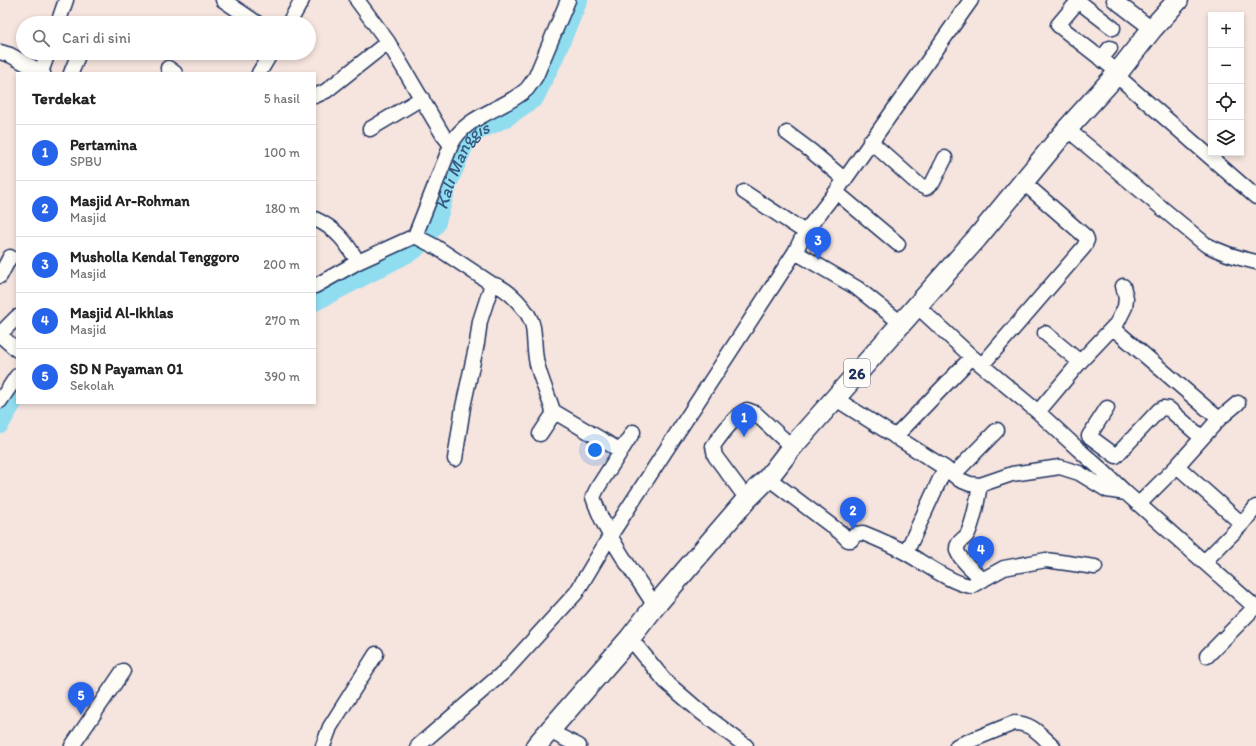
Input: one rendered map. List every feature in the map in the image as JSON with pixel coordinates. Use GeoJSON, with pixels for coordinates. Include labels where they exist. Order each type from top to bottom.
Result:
{"type":"FeatureCollection","features":[{"type":"Feature","properties":{"kind":"highway","name":"26"},"geometry":{"type":"LineString","coordinates":[[553,740],[655,606],[746,499],[768,478],[792,447],[977,238],[1067,129],[1117,74],[1152,29],[1178,0]]}},
{"type":"Feature","properties":{"kind":"street"},"geometry":{"type":"LineString","coordinates":[[60,16],[66,0]]}},
{"type":"Feature","properties":{"kind":"street"},"geometry":{"type":"LineString","coordinates":[[223,0],[247,16]]}},
{"type":"Feature","properties":{"kind":"street"},"geometry":{"type":"LineString","coordinates":[[293,16],[302,0]]}},
{"type":"Feature","properties":{"kind":"street"},"geometry":{"type":"LineString","coordinates":[[358,0],[388,42],[443,136],[451,145]]}},
{"type":"Feature","properties":{"kind":"street"},"geometry":{"type":"LineString","coordinates":[[316,285],[358,262],[417,237],[455,137],[474,120],[528,88],[536,76],[568,0]]}},
{"type":"Feature","properties":{"kind":"street"},"geometry":{"type":"LineString","coordinates":[[418,746],[505,671],[576,593],[610,536],[795,252],[805,232],[836,192],[870,141],[971,0]]}},
{"type":"Feature","properties":{"kind":"street"},"geometry":{"type":"LineString","coordinates":[[1113,28],[1078,0],[1058,25],[1101,59],[1256,197]]}},
{"type":"Feature","properties":{"kind":"street"},"geometry":{"type":"LineString","coordinates":[[1114,0],[1152,29]]}},
{"type":"Feature","properties":{"kind":"street"},"geometry":{"type":"LineString","coordinates":[[316,96],[326,91],[388,42]]}},
{"type":"Feature","properties":{"kind":"street"},"geometry":{"type":"LineString","coordinates":[[1101,59],[1110,48]]}},
{"type":"Feature","properties":{"kind":"street"},"geometry":{"type":"LineString","coordinates":[[0,52],[16,58]]}},
{"type":"Feature","properties":{"kind":"street"},"geometry":{"type":"LineString","coordinates":[[19,60],[42,72],[46,60]]}},
{"type":"Feature","properties":{"kind":"street"},"geometry":{"type":"LineString","coordinates":[[71,72],[76,60]]}},
{"type":"Feature","properties":{"kind":"street"},"geometry":{"type":"LineString","coordinates":[[260,72],[267,60]]}},
{"type":"Feature","properties":{"kind":"street"},"geometry":{"type":"LineString","coordinates":[[370,129],[422,98]]}},
{"type":"Feature","properties":{"kind":"street"},"geometry":{"type":"LineString","coordinates":[[1067,129],[1205,244],[1228,255],[1256,262]]}},
{"type":"Feature","properties":{"kind":"street"},"geometry":{"type":"LineString","coordinates":[[786,133],[811,151],[844,179]]}},
{"type":"Feature","properties":{"kind":"street"},"geometry":{"type":"LineString","coordinates":[[870,141],[918,184],[926,188],[933,182],[945,158]]}},
{"type":"Feature","properties":{"kind":"street"},"geometry":{"type":"LineString","coordinates":[[895,437],[977,361],[1084,247],[1087,240],[1086,237],[1023,182]]}},
{"type":"Feature","properties":{"kind":"street"},"geometry":{"type":"LineString","coordinates":[[744,192],[805,232]]}},
{"type":"Feature","properties":{"kind":"street"},"geometry":{"type":"LineString","coordinates":[[836,192],[898,244]]}},
{"type":"Feature","properties":{"kind":"street"},"geometry":{"type":"LineString","coordinates":[[316,219],[326,224],[337,232],[347,243],[358,262]]}},
{"type":"Feature","properties":{"kind":"street"},"geometry":{"type":"LineString","coordinates":[[417,237],[436,247],[492,284],[498,285],[507,290],[530,317],[533,325],[536,357],[553,411],[552,416],[540,434]]}},
{"type":"Feature","properties":{"kind":"street"},"geometry":{"type":"LineString","coordinates":[[795,252],[857,288],[901,323]]}},
{"type":"Feature","properties":{"kind":"street"},"geometry":{"type":"LineString","coordinates":[[0,276],[10,257]]}},
{"type":"Feature","properties":{"kind":"street"},"geometry":{"type":"LineString","coordinates":[[455,459],[463,407],[477,343],[480,321],[492,284]]}},
{"type":"Feature","properties":{"kind":"street"},"geometry":{"type":"LineString","coordinates":[[1038,412],[1080,362],[1113,328],[1125,307],[1126,298],[1123,286]]}},
{"type":"Feature","properties":{"kind":"street"},"geometry":{"type":"LineString","coordinates":[[917,306],[977,361],[1038,412],[1104,471],[1126,493],[1255,607],[1207,656]]}},
{"type":"Feature","properties":{"kind":"street"},"geometry":{"type":"LineString","coordinates":[[16,318],[0,335],[16,349]]}},
{"type":"Feature","properties":{"kind":"street"},"geometry":{"type":"LineString","coordinates":[[1113,328],[1219,419]]}},
{"type":"Feature","properties":{"kind":"street"},"geometry":{"type":"LineString","coordinates":[[1045,333],[1080,362]]}},
{"type":"Feature","properties":{"kind":"street"},"geometry":{"type":"LineString","coordinates":[[0,401],[16,377]]}},
{"type":"Feature","properties":{"kind":"street"},"geometry":{"type":"LineString","coordinates":[[836,398],[950,471],[960,480],[970,484],[980,485],[1012,474],[1060,467],[1079,472],[1107,490],[1126,493]]}},
{"type":"Feature","properties":{"kind":"street"},"geometry":{"type":"LineString","coordinates":[[1139,504],[1178,466],[1219,419],[1238,403]]}},
{"type":"Feature","properties":{"kind":"street"},"geometry":{"type":"LineString","coordinates":[[1078,449],[1089,436],[1107,408]]}},
{"type":"Feature","properties":{"kind":"street"},"geometry":{"type":"LineString","coordinates":[[1104,471],[1159,410],[1163,408],[1169,410],[1202,438]]}},
{"type":"Feature","properties":{"kind":"street"},"geometry":{"type":"LineString","coordinates":[[746,499],[715,456],[713,446],[740,414],[747,410],[755,413],[792,447]]}},
{"type":"Feature","properties":{"kind":"street"},"geometry":{"type":"LineString","coordinates":[[553,411],[621,451]]}},
{"type":"Feature","properties":{"kind":"street"},"geometry":{"type":"LineString","coordinates":[[906,553],[950,471],[997,430]]}},
{"type":"Feature","properties":{"kind":"street"},"geometry":{"type":"LineString","coordinates":[[633,432],[593,497],[596,507],[610,536],[655,606]]}},
{"type":"Feature","properties":{"kind":"street"},"geometry":{"type":"LineString","coordinates":[[1089,436],[1116,456]]}},
{"type":"Feature","properties":{"kind":"street"},"geometry":{"type":"LineString","coordinates":[[1178,466],[1242,524]]}},
{"type":"Feature","properties":{"kind":"street"},"geometry":{"type":"LineString","coordinates":[[768,478],[841,533],[848,540],[851,540],[856,534],[863,533],[906,553],[944,575],[966,585],[971,586],[1004,568],[1046,560],[1095,567]]}},
{"type":"Feature","properties":{"kind":"street"},"geometry":{"type":"LineString","coordinates":[[980,485],[973,520],[968,534],[960,540],[957,545],[957,550],[960,556],[983,580]]}},
{"type":"Feature","properties":{"kind":"street"},"geometry":{"type":"LineString","coordinates":[[1204,562],[1242,524],[1256,507]]}},
{"type":"Feature","properties":{"kind":"street"},"geometry":{"type":"LineString","coordinates":[[630,638],[666,682],[702,713],[746,746]]}},
{"type":"Feature","properties":{"kind":"street"},"geometry":{"type":"LineString","coordinates":[[323,746],[330,727],[376,654]]}},
{"type":"Feature","properties":{"kind":"street"},"geometry":{"type":"LineString","coordinates":[[72,746],[122,671]]}},
{"type":"Feature","properties":{"kind":"street"},"geometry":{"type":"LineString","coordinates":[[957,746],[1014,723],[1029,725],[1053,746]]}},
{"type":"Feature","properties":{"kind":"street"},"geometry":{"type":"LineString","coordinates":[[553,740],[579,746]]}},
{"type":"Feature","properties":{"kind":"waterway","name":"Kali Manggis"},"geometry":{"type":"LineString","coordinates":[[316,301],[415,250],[436,225],[449,182],[467,140],[474,133],[506,118],[535,98],[554,59],[579,0]]}},
{"type":"Feature","properties":{"kind":"waterway","name":"Kali Manggis"},"geometry":{"type":"LineString","coordinates":[[0,425],[16,398]]}},
{"type":"Feature","properties":{"kind":"place","name":"Musholla Kendal Tenggoro"},"geometry":{"type":"Point","coordinates":[818,260]}},
{"type":"Feature","properties":{"kind":"place","name":"Pertamina"},"geometry":{"type":"Point","coordinates":[744,437]}},
{"type":"Feature","properties":{"kind":"place","name":"Masjid Ar-Rohman"},"geometry":{"type":"Point","coordinates":[853,530]}},
{"type":"Feature","properties":{"kind":"place","name":"Masjid Al-Ikhlas"},"geometry":{"type":"Point","coordinates":[981,569]}},
{"type":"Feature","properties":{"kind":"place","name":"SD N Payaman 01"},"geometry":{"type":"Point","coordinates":[81,715]}}]}
